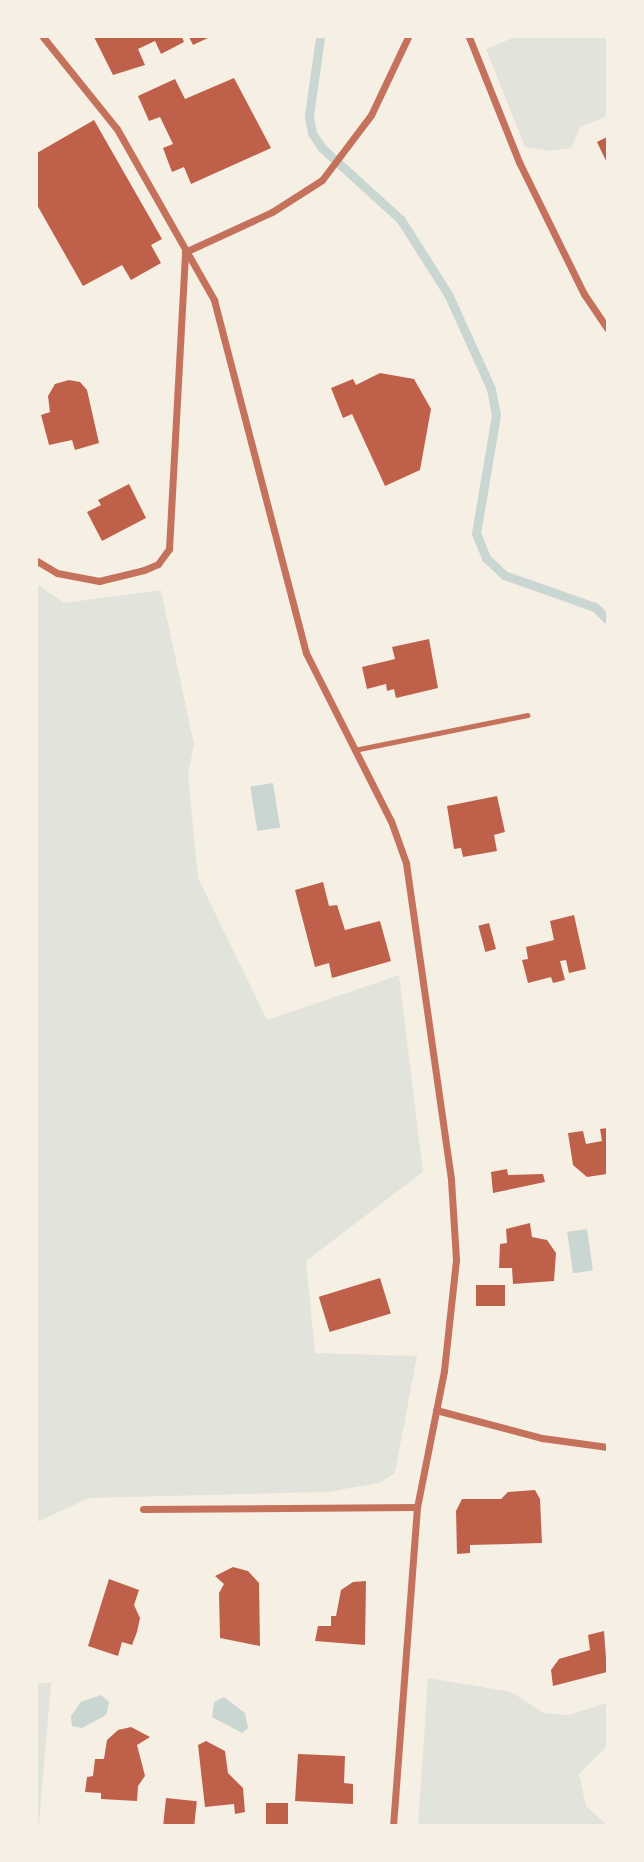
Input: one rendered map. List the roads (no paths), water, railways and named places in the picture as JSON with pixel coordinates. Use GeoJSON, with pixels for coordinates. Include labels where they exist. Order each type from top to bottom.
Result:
{"type":"FeatureCollection","features":[{"type":"Feature","properties":{"kind":"street"},"geometry":{"type":"LineString","coordinates":[[43,37],[117,129],[214,300],[270,527],[306,653],[391,821],[406,863],[455,1209],[454,1292],[436,1410],[417,1507],[393,1825]]}},
{"type":"Feature","properties":{"kind":"street"},"geometry":{"type":"LineString","coordinates":[[185,252],[272,212],[322,180],[371,115],[408,37]]}},
{"type":"Feature","properties":{"kind":"street"},"geometry":{"type":"LineString","coordinates":[[469,37],[519,162],[584,294],[607,328]]}},
{"type":"Feature","properties":{"kind":"street"},"geometry":{"type":"LineString","coordinates":[[37,561],[57,573],[99,581],[158,564],[169,549],[185,252]]}},
{"type":"Feature","properties":{"kind":"street"},"geometry":{"type":"LineString","coordinates":[[436,1410],[542,1438],[607,1447]]}},
{"type":"Feature","properties":{"kind":"street"},"geometry":{"type":"LineString","coordinates":[[143,1509],[417,1507]]}},
{"type":"Feature","properties":{"kind":"lane"},"geometry":{"type":"LineString","coordinates":[[354,750],[527,715]]}},
{"type":"Feature","properties":{"kind":"waterway"},"geometry":{"type":"LineString","coordinates":[[320,37],[309,116],[312,133],[322,148],[401,220],[448,294],[491,389],[496,415],[476,533],[486,558],[504,575],[595,607],[607,619]]}}]}
